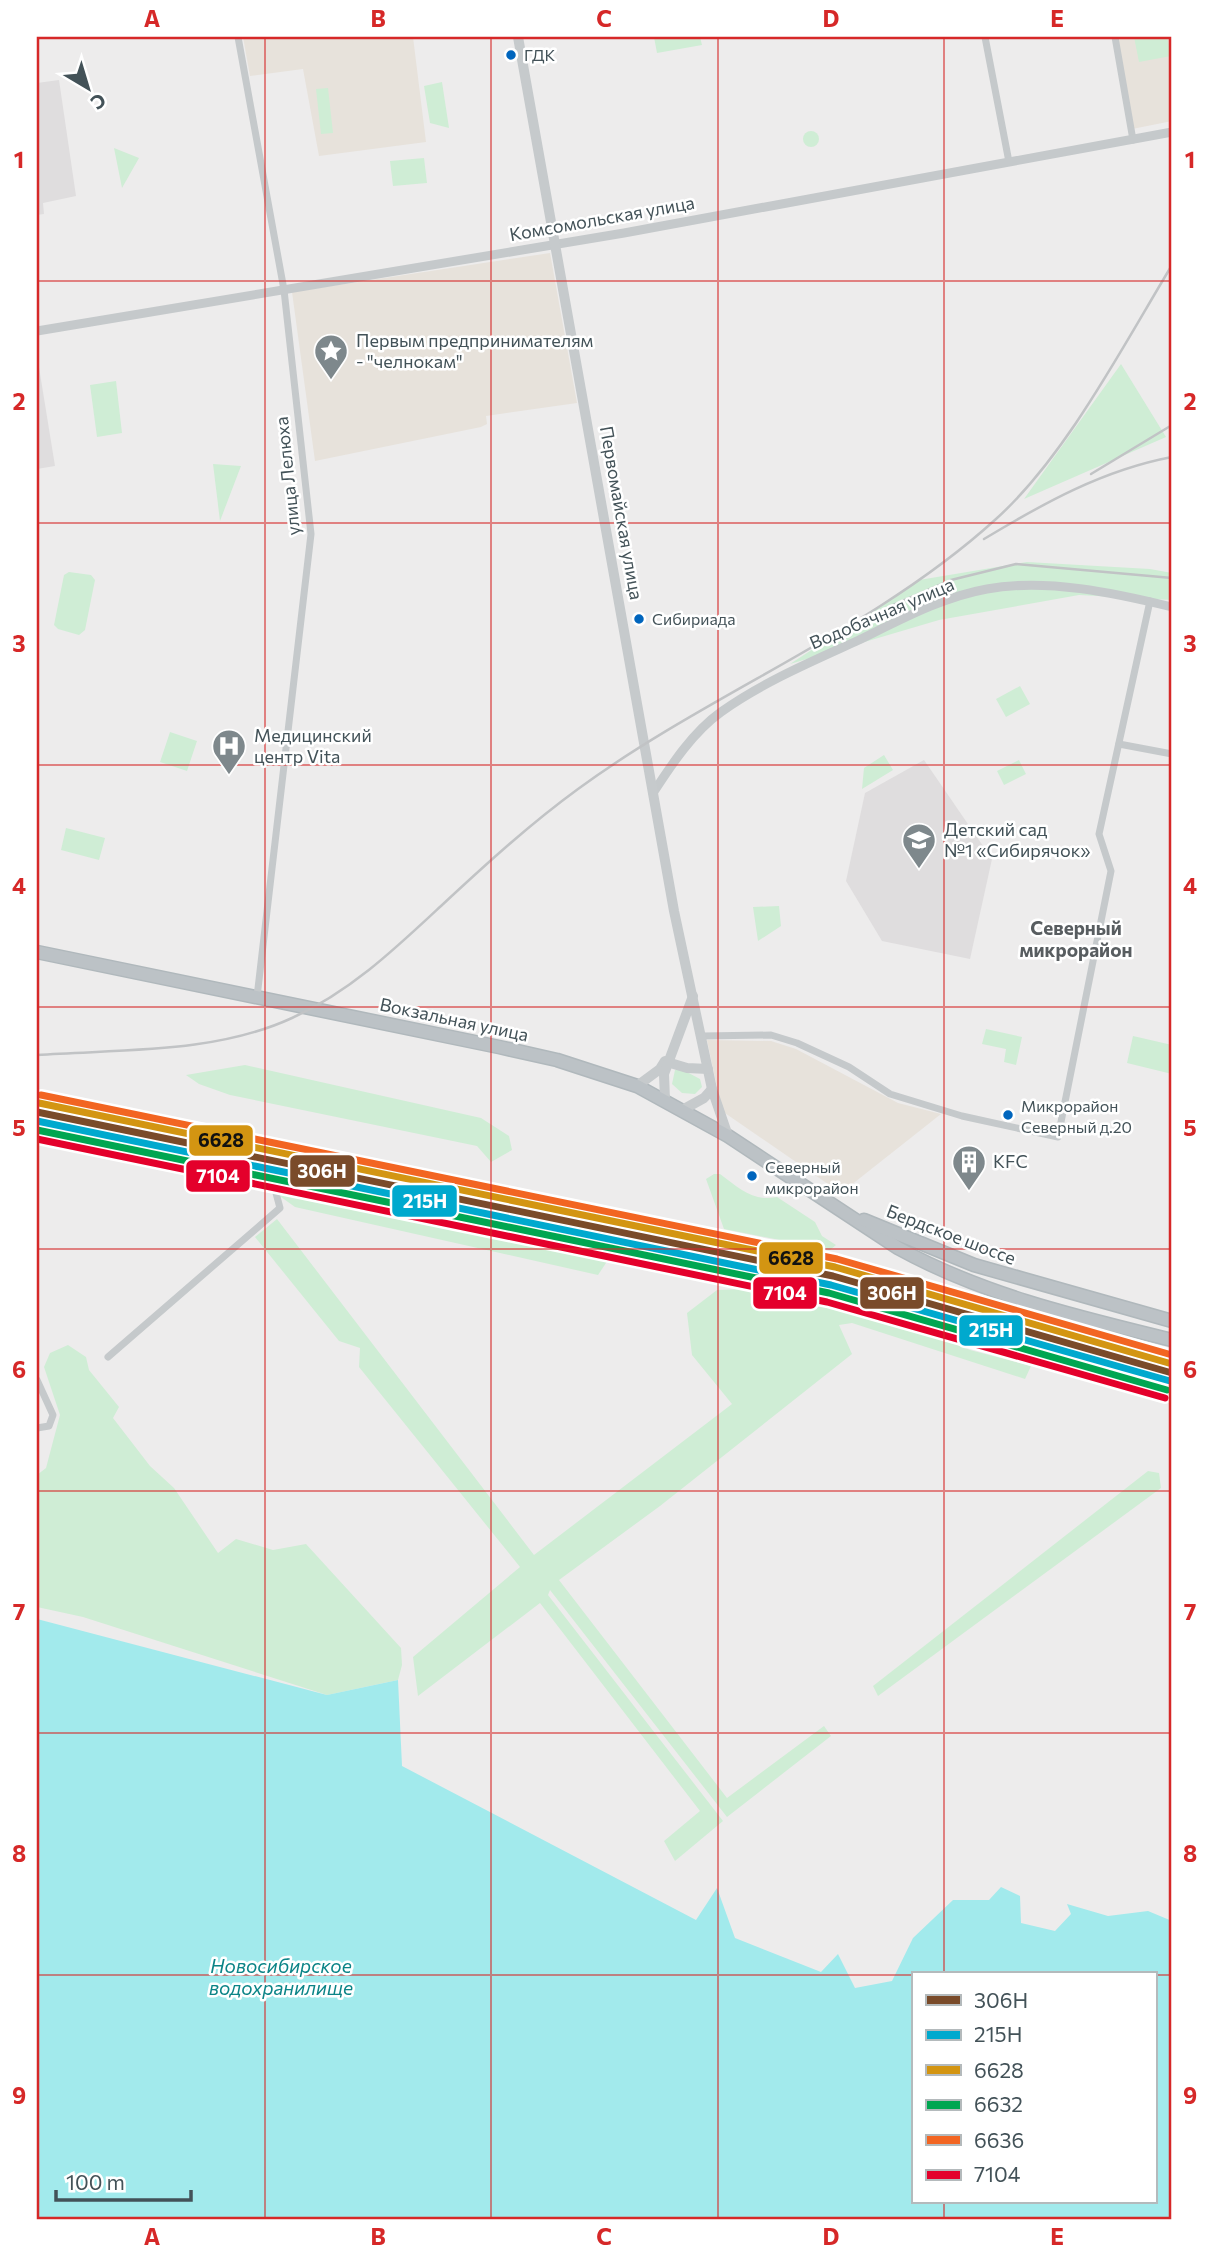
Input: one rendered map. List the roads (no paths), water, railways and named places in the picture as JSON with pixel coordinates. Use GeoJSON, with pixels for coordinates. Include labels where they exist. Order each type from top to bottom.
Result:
{"type":"FeatureCollection","features":[{"type":"Feature","properties":{"kind":"highway","name":"Вокзальная улица"},"geometry":{"type":"LineString","coordinates":[[37,952],[546,1058],[636,1086],[684,1109],[832,1206]]}},
{"type":"Feature","properties":{"kind":"highway","name":"Бердское шоссе"},"geometry":{"type":"LineString","coordinates":[[832,1206],[974,1265],[1172,1321]]}},
{"type":"Feature","properties":{"kind":"highway","name":"Бердское шоссе"},"geometry":{"type":"LineString","coordinates":[[832,1206],[898,1248],[968,1283],[1172,1340]]}},
{"type":"Feature","properties":{"kind":"main road","name":"Первомайская улица"},"geometry":{"type":"LineString","coordinates":[[518,37],[653,793],[712,1089],[728,1136]]}},
{"type":"Feature","properties":{"kind":"main road"},"geometry":{"type":"LineString","coordinates":[[665,1100],[663,1087],[667,1062],[693,996]]}},
{"type":"Feature","properties":{"kind":"main road"},"geometry":{"type":"LineString","coordinates":[[636,1086],[660,1069],[676,1040]]}},
{"type":"Feature","properties":{"kind":"main road"},"geometry":{"type":"LineString","coordinates":[[667,1062],[687,1068],[708,1069]]}},
{"type":"Feature","properties":{"kind":"main road"},"geometry":{"type":"LineString","coordinates":[[684,1109],[704,1098],[712,1089]]}},
{"type":"Feature","properties":{"kind":"street","name":"улица Лелюха"},"geometry":{"type":"LineString","coordinates":[[238,37],[284,290],[312,534],[257,998]]}},
{"type":"Feature","properties":{"kind":"street"},"geometry":{"type":"LineString","coordinates":[[985,37],[1009,162]]}},
{"type":"Feature","properties":{"kind":"street"},"geometry":{"type":"LineString","coordinates":[[1115,37],[1133,140]]}},
{"type":"Feature","properties":{"kind":"street","name":"Комсомольская улица"},"geometry":{"type":"LineString","coordinates":[[37,331],[556,244],[1172,132]]}},
{"type":"Feature","properties":{"kind":"street","name":"Водобачная улица"},"geometry":{"type":"LineString","coordinates":[[653,793],[699,731],[720,712],[805,665],[948,599],[988,589],[1058,587],[1150,601],[1172,607]]}},
{"type":"Feature","properties":{"kind":"street"},"geometry":{"type":"LineString","coordinates":[[703,1036],[771,1035],[849,1067],[890,1094],[962,1116],[1058,1137],[1111,871],[1099,834],[1150,601]]}},
{"type":"Feature","properties":{"kind":"street"},"geometry":{"type":"LineString","coordinates":[[1119,744],[1172,754]]}},
{"type":"Feature","properties":{"kind":"street"},"geometry":{"type":"LineString","coordinates":[[37,1128],[272,1178],[280,1208],[108,1357]]}},
{"type":"Feature","properties":{"kind":"street"},"geometry":{"type":"LineString","coordinates":[[37,1380],[53,1415],[49,1426],[37,1428]]}},
{"type":"Feature","properties":{"kind":"water","name":"Новосибирское водохранилище"},"geometry":{"type":"Polygon","coordinates":[[[37,1619],[327,1695],[398,1680],[402,1766],[696,1920],[717,1888],[735,1938],[821,1972],[838,1954],[855,1988],[892,1981],[913,1938],[953,1900],[989,1900],[1001,1887],[1020,1896],[1021,1923],[1055,1931],[1071,1914],[1067,1904],[1108,1916],[1148,1911],[1172,1921],[1172,2219],[37,2219],[37,1619]]]}},
{"type":"Feature","properties":{"kind":"railway"},"geometry":{"type":"LineString","coordinates":[[37,1055],[167,1048],[231,1038],[292,1018],[353,982],[389,953],[508,845],[578,789],[683,721],[898,595],[948,559],[996,519],[1022,493],[1070,432],[1172,265]]}},
{"type":"Feature","properties":{"kind":"railway"},"geometry":{"type":"LineString","coordinates":[[1091,474],[1172,425]]}},
{"type":"Feature","properties":{"kind":"railway"},"geometry":{"type":"LineString","coordinates":[[984,539],[1075,489],[1122,470],[1172,457]]}},
{"type":"Feature","properties":{"kind":"railway"},"geometry":{"type":"LineString","coordinates":[[891,606],[951,580],[1016,564],[1172,578]]}},
{"type":"Feature","properties":{"kind":"place","name":"ГДК"},"geometry":{"type":"Point","coordinates":[511,55]}},
{"type":"Feature","properties":{"kind":"place","name":"Первым предпринимателям - \"челнокам\""},"geometry":{"type":"Point","coordinates":[331,381]}},
{"type":"Feature","properties":{"kind":"place","name":"Сибириада"},"geometry":{"type":"Point","coordinates":[639,619]}},
{"type":"Feature","properties":{"kind":"place","name":"Медицинский центр Vita"},"geometry":{"type":"Point","coordinates":[229,776]}},
{"type":"Feature","properties":{"kind":"place","name":"Детский сад №1 «Сибирячок»"},"geometry":{"type":"Point","coordinates":[919,870]}},
{"type":"Feature","properties":{"kind":"place","name":"Микрорайон Северный д.20"},"geometry":{"type":"Point","coordinates":[1008,1115]}},
{"type":"Feature","properties":{"kind":"place","name":"Северный микрорайон"},"geometry":{"type":"Point","coordinates":[752,1176]}},
{"type":"Feature","properties":{"kind":"place","name":"KFC"},"geometry":{"type":"Point","coordinates":[969,1192]}},
{"type":"Feature","properties":{"kind":"district","name":"Северный микрорайон"},"geometry":{"type":"Point","coordinates":[1076,939]}}]}
